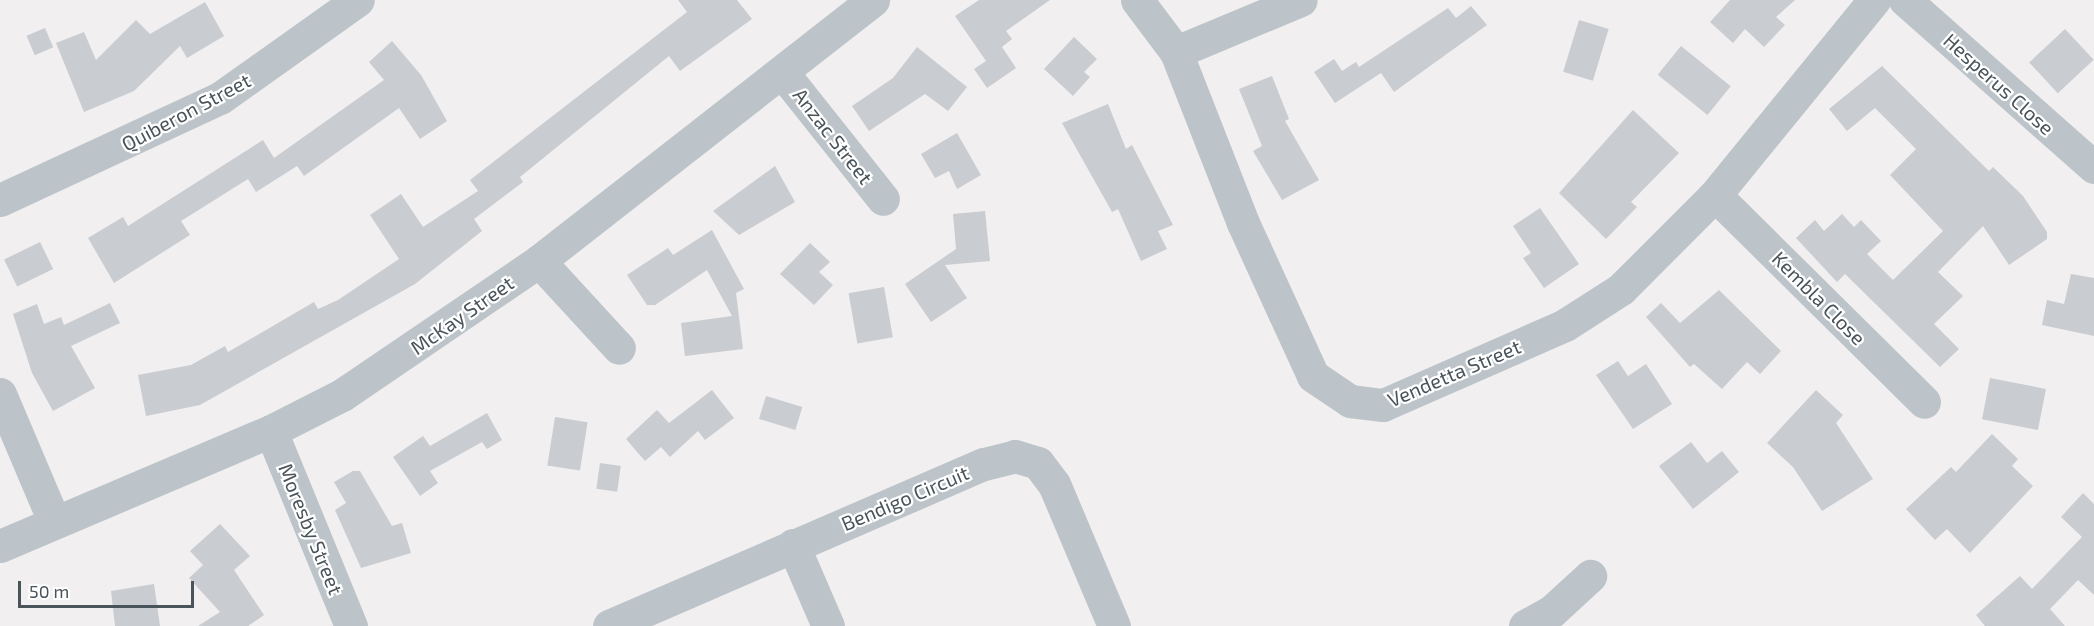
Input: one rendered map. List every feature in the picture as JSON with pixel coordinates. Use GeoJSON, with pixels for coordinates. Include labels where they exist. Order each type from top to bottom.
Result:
{"type":"FeatureCollection","features":[{"type":"Feature","properties":{"kind":"street","name":"Quiberon Street"},"geometry":{"type":"LineString","coordinates":[[0,200],[220,98],[358,0]]}},
{"type":"Feature","properties":{"kind":"street","name":"McKay Street"},"geometry":{"type":"LineString","coordinates":[[0,546],[54,521],[271,431],[361,383],[539,261],[873,0]]}},
{"type":"Feature","properties":{"kind":"street","name":"Vendetta Street"},"geometry":{"type":"LineString","coordinates":[[1137,0],[1176,52],[1295,345],[1312,376],[1350,401],[1383,405],[1565,325],[1621,289],[1714,195],[1874,0]]}},
{"type":"Feature","properties":{"kind":"street"},"geometry":{"type":"LineString","coordinates":[[1176,52],[1301,0]]}},
{"type":"Feature","properties":{"kind":"street","name":"Hesperus Close"},"geometry":{"type":"LineString","coordinates":[[1905,0],[2094,167]]}},
{"type":"Feature","properties":{"kind":"street","name":"Anzac Street"},"geometry":{"type":"LineString","coordinates":[[782,72],[883,199]]}},
{"type":"Feature","properties":{"kind":"street","name":"Kembla Close"},"geometry":{"type":"LineString","coordinates":[[1714,195],[1924,402]]}},
{"type":"Feature","properties":{"kind":"street"},"geometry":{"type":"LineString","coordinates":[[539,261],[619,348]]}},
{"type":"Feature","properties":{"kind":"street"},"geometry":{"type":"LineString","coordinates":[[0,394],[54,521]]}},
{"type":"Feature","properties":{"kind":"street","name":"Moresby Street"},"geometry":{"type":"LineString","coordinates":[[271,431],[351,626]]}},
{"type":"Feature","properties":{"kind":"street","name":"Bendigo Circuit"},"geometry":{"type":"LineString","coordinates":[[609,626],[1002,457],[1028,458],[1054,484],[1114,626]]}},
{"type":"Feature","properties":{"kind":"street"},"geometry":{"type":"LineString","coordinates":[[794,545],[828,626]]}},
{"type":"Feature","properties":{"kind":"street"},"geometry":{"type":"LineString","coordinates":[[1525,626],[1552,611],[1590,576]]}},
{"type":"Feature","properties":{"kind":"building"},"geometry":{"type":"Polygon","coordinates":[[[678,0],[737,0],[752,19],[680,71],[669,56],[520,177],[523,182],[474,219],[482,231],[415,284],[200,405],[146,416],[138,375],[191,365],[225,346],[228,352],[314,302],[318,309],[338,300],[399,259],[370,215],[401,194],[423,227],[478,191],[470,180],[687,12],[678,0]]]}},
{"type":"Feature","properties":{"kind":"building"},"geometry":{"type":"Polygon","coordinates":[[[979,0],[1050,0],[1006,31],[1012,39],[1002,47],[1016,68],[987,88],[974,69],[986,61],[955,16],[979,0]]]}},
{"type":"Feature","properties":{"kind":"building"},"geometry":{"type":"Polygon","coordinates":[[[1730,0],[1795,0],[1776,17],[1785,25],[1764,47],[1745,29],[1733,43],[1710,22],[1730,0]]]}},
{"type":"Feature","properties":{"kind":"building"},"geometry":{"type":"Polygon","coordinates":[[[205,2],[224,36],[187,58],[180,46],[134,91],[84,112],[56,43],[84,32],[96,60],[136,20],[150,34],[205,2]]]}},
{"type":"Feature","properties":{"kind":"building"},"geometry":{"type":"Polygon","coordinates":[[[1471,6],[1487,25],[1394,92],[1381,73],[1335,103],[1314,72],[1334,59],[1342,71],[1356,62],[1359,67],[1448,8],[1456,18],[1471,6]]]}},
{"type":"Feature","properties":{"kind":"building"},"geometry":{"type":"Polygon","coordinates":[[[1579,20],[1609,29],[1593,81],[1563,72],[1579,20]]]}},
{"type":"Feature","properties":{"kind":"building"},"geometry":{"type":"Polygon","coordinates":[[[45,28],[53,47],[35,55],[27,36],[45,28]]]}},
{"type":"Feature","properties":{"kind":"building"},"geometry":{"type":"Polygon","coordinates":[[[2065,29],[2094,60],[2058,93],[2029,62],[2065,29]]]}},
{"type":"Feature","properties":{"kind":"building"},"geometry":{"type":"Polygon","coordinates":[[[1074,37],[1097,59],[1084,72],[1090,77],[1073,96],[1044,69],[1074,37]]]}},
{"type":"Feature","properties":{"kind":"building"},"geometry":{"type":"Polygon","coordinates":[[[392,41],[421,75],[447,121],[420,139],[399,108],[304,176],[297,166],[256,192],[248,179],[181,221],[190,235],[114,283],[88,238],[123,217],[128,226],[263,140],[274,158],[384,80],[369,62],[392,41]]]}},
{"type":"Feature","properties":{"kind":"building"},"geometry":{"type":"Polygon","coordinates":[[[1681,46],[1731,86],[1707,115],[1658,75],[1681,46]]]}},
{"type":"Feature","properties":{"kind":"building"},"geometry":{"type":"Polygon","coordinates":[[[917,47],[967,87],[948,111],[925,94],[869,131],[852,106],[893,78],[917,47]]]}},
{"type":"Feature","properties":{"kind":"building"},"geometry":{"type":"Polygon","coordinates":[[[1882,66],[1989,171],[1993,167],[2023,196],[2047,232],[2047,239],[2009,265],[1983,226],[1938,272],[1963,296],[1934,324],[1959,349],[1940,367],[1845,274],[1837,282],[1796,238],[1815,220],[1824,231],[1842,214],[1854,227],[1861,220],[1881,241],[1867,254],[1893,280],[1943,231],[1890,175],[1916,149],[1875,108],[1847,131],[1829,109],[1882,66]]]}},
{"type":"Feature","properties":{"kind":"building"},"geometry":{"type":"Polygon","coordinates":[[[1272,76],[1289,119],[1285,121],[1319,180],[1282,200],[1253,151],[1262,146],[1239,89],[1272,76]]]}},
{"type":"Feature","properties":{"kind":"building"},"geometry":{"type":"Polygon","coordinates":[[[1108,104],[1126,149],[1132,145],[1173,225],[1158,231],[1167,249],[1141,261],[1118,209],[1112,212],[1062,123],[1108,104]]]}},
{"type":"Feature","properties":{"kind":"building"},"geometry":{"type":"Polygon","coordinates":[[[1633,110],[1679,153],[1631,202],[1637,207],[1606,239],[1559,193],[1633,110]]]}},
{"type":"Feature","properties":{"kind":"building"},"geometry":{"type":"Polygon","coordinates":[[[957,133],[981,175],[957,189],[949,171],[935,178],[921,154],[957,133]]]}},
{"type":"Feature","properties":{"kind":"building"},"geometry":{"type":"Polygon","coordinates":[[[775,166],[795,202],[739,235],[713,211],[775,166]]]}},
{"type":"Feature","properties":{"kind":"building"},"geometry":{"type":"Polygon","coordinates":[[[1540,208],[1579,264],[1544,288],[1523,258],[1531,253],[1513,226],[1540,208]]]}},
{"type":"Feature","properties":{"kind":"building"},"geometry":{"type":"Polygon","coordinates":[[[985,211],[990,261],[945,265],[967,298],[931,322],[905,284],[956,249],[953,214],[985,211]]]}},
{"type":"Feature","properties":{"kind":"building"},"geometry":{"type":"Polygon","coordinates":[[[712,230],[744,289],[736,293],[743,349],[685,356],[681,323],[732,316],[707,270],[655,305],[647,305],[627,275],[668,248],[673,255],[712,230]]]}},
{"type":"Feature","properties":{"kind":"building"},"geometry":{"type":"Polygon","coordinates":[[[40,242],[53,269],[17,286],[4,260],[40,242]]]}},
{"type":"Feature","properties":{"kind":"building"},"geometry":{"type":"Polygon","coordinates":[[[810,243],[830,262],[819,272],[833,285],[814,305],[780,274],[810,243]]]}},
{"type":"Feature","properties":{"kind":"building"},"geometry":{"type":"Polygon","coordinates":[[[2071,274],[2094,278],[2094,336],[2042,325],[2047,300],[2064,304],[2071,274]]]}},
{"type":"Feature","properties":{"kind":"building"},"geometry":{"type":"Polygon","coordinates":[[[884,287],[893,337],[857,343],[849,293],[884,287]]]}},
{"type":"Feature","properties":{"kind":"building"},"geometry":{"type":"Polygon","coordinates":[[[1719,290],[1781,351],[1760,374],[1747,362],[1722,389],[1694,364],[1690,367],[1646,317],[1661,303],[1680,323],[1719,290]]]}},
{"type":"Feature","properties":{"kind":"building"},"geometry":{"type":"Polygon","coordinates":[[[110,303],[120,323],[71,346],[95,388],[53,411],[32,373],[13,314],[37,304],[44,324],[61,317],[64,325],[110,303]]]}},
{"type":"Feature","properties":{"kind":"building"},"geometry":{"type":"Polygon","coordinates":[[[1618,361],[1628,376],[1646,364],[1672,404],[1633,429],[1596,375],[1618,361]]]}},
{"type":"Feature","properties":{"kind":"building"},"geometry":{"type":"Polygon","coordinates":[[[1990,378],[2046,389],[2038,430],[1982,419],[1990,378]]]}},
{"type":"Feature","properties":{"kind":"building"},"geometry":{"type":"Polygon","coordinates":[[[712,390],[734,418],[705,440],[698,431],[670,457],[661,447],[645,461],[626,439],[657,410],[669,423],[712,390]]]}},
{"type":"Feature","properties":{"kind":"building"},"geometry":{"type":"Polygon","coordinates":[[[1816,390],[1843,415],[1836,423],[1873,479],[1822,511],[1793,467],[1767,443],[1816,390]]]}},
{"type":"Feature","properties":{"kind":"building"},"geometry":{"type":"Polygon","coordinates":[[[766,396],[802,407],[795,430],[759,419],[766,396]]]}},
{"type":"Feature","properties":{"kind":"building"},"geometry":{"type":"Polygon","coordinates":[[[487,413],[502,440],[487,449],[482,442],[430,471],[438,483],[420,496],[393,457],[423,436],[430,446],[487,413]]]}},
{"type":"Feature","properties":{"kind":"building"},"geometry":{"type":"Polygon","coordinates":[[[555,417],[588,422],[580,471],[547,465],[555,417]]]}},
{"type":"Feature","properties":{"kind":"building"},"geometry":{"type":"Polygon","coordinates":[[[1992,434],[2018,459],[2012,466],[2033,486],[1970,553],[1947,529],[1935,540],[1906,509],[1951,467],[1956,472],[1992,434]]]}},
{"type":"Feature","properties":{"kind":"building"},"geometry":{"type":"Polygon","coordinates":[[[1691,442],[1707,463],[1722,451],[1739,472],[1693,509],[1659,466],[1691,442]]]}},
{"type":"Feature","properties":{"kind":"building"},"geometry":{"type":"Polygon","coordinates":[[[600,463],[621,466],[617,492],[596,489],[600,463]]]}},
{"type":"Feature","properties":{"kind":"building"},"geometry":{"type":"Polygon","coordinates":[[[353,471],[360,471],[392,526],[402,523],[411,553],[361,568],[335,510],[346,503],[334,482],[353,471]]]}},
{"type":"Feature","properties":{"kind":"building"},"geometry":{"type":"Polygon","coordinates":[[[2083,493],[2094,504],[2094,595],[2078,580],[2050,609],[2065,626],[1985,626],[1976,615],[2020,576],[2032,589],[2082,537],[2061,517],[2083,493]]]}},
{"type":"Feature","properties":{"kind":"building"},"geometry":{"type":"Polygon","coordinates":[[[220,524],[250,556],[234,570],[264,615],[248,626],[198,626],[220,612],[189,578],[203,565],[190,551],[220,524]]]}},
{"type":"Feature","properties":{"kind":"building"},"geometry":{"type":"Polygon","coordinates":[[[154,584],[160,626],[115,626],[111,591],[154,584]]]}}]}
